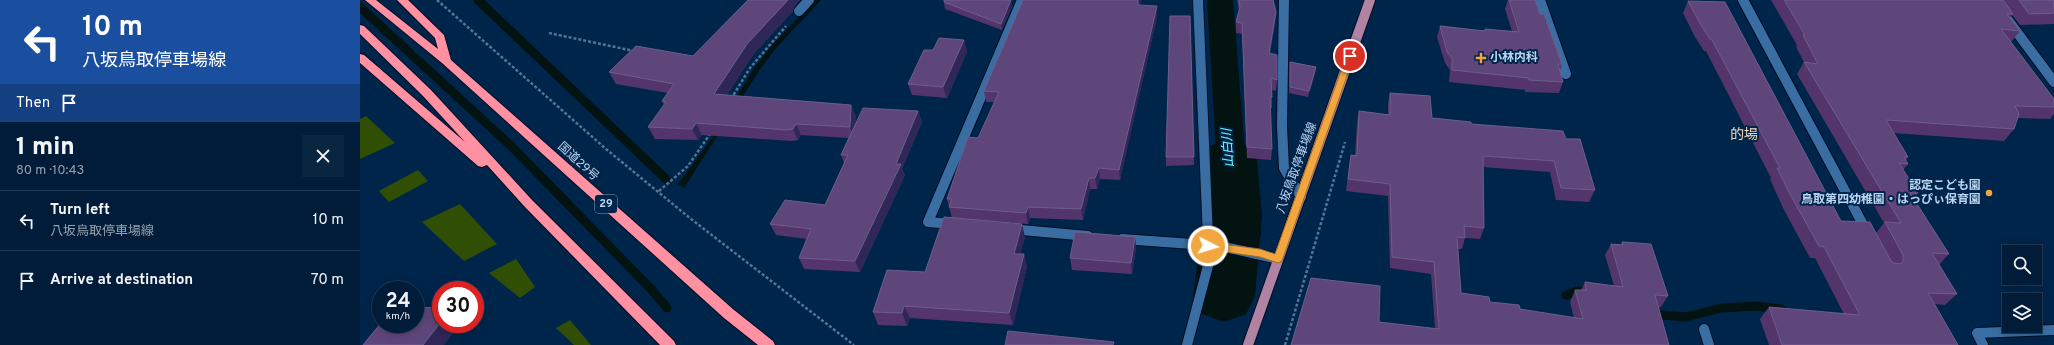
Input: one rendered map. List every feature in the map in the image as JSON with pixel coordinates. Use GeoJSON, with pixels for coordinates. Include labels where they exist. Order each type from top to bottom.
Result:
{"type":"FeatureCollection","features":[{"type":"Feature","properties":{"kind":"highway","name":"国道29号"},"geometry":{"type":"LineString","coordinates":[[370,0],[446,61],[728,314],[768,345]]}},
{"type":"Feature","properties":{"kind":"highway"},"geometry":{"type":"LineString","coordinates":[[402,0],[440,37],[446,61]]}},
{"type":"Feature","properties":{"kind":"highway"},"geometry":{"type":"LineString","coordinates":[[360,28],[427,93],[528,203],[669,345]]}},
{"type":"Feature","properties":{"kind":"highway"},"geometry":{"type":"LineString","coordinates":[[360,57],[528,203]]}},
{"type":"Feature","properties":{"kind":"main road","name":"八坂鳥取停車場線"},"geometry":{"type":"LineString","coordinates":[[1248,345],[1370,0]]}},
{"type":"Feature","properties":{"kind":"street"},"geometry":{"type":"LineString","coordinates":[[799,11],[809,0]]}},
{"type":"Feature","properties":{"kind":"street"},"geometry":{"type":"LineString","coordinates":[[967,225],[928,222],[1022,0]]}},
{"type":"Feature","properties":{"kind":"street"},"geometry":{"type":"LineString","coordinates":[[1187,345],[1209,262],[1198,0]]}},
{"type":"Feature","properties":{"kind":"street"},"geometry":{"type":"LineString","coordinates":[[1284,0],[1282,126],[1284,168],[1301,196]]}},
{"type":"Feature","properties":{"kind":"street"},"geometry":{"type":"LineString","coordinates":[[1540,0],[1566,74]]}},
{"type":"Feature","properties":{"kind":"street"},"geometry":{"type":"LineString","coordinates":[[1744,0],[1872,242]]}},
{"type":"Feature","properties":{"kind":"street"},"geometry":{"type":"LineString","coordinates":[[1993,0],[2054,82]]}},
{"type":"Feature","properties":{"kind":"street"},"geometry":{"type":"LineString","coordinates":[[998,228],[1099,237]]}},
{"type":"Feature","properties":{"kind":"street"},"geometry":{"type":"LineString","coordinates":[[1115,238],[1208,246],[1260,253],[1278,259]]}},
{"type":"Feature","properties":{"kind":"street"},"geometry":{"type":"LineString","coordinates":[[1704,329],[1709,345]]}},
{"type":"Feature","properties":{"kind":"street"},"geometry":{"type":"LineString","coordinates":[[1983,345],[1977,333],[2054,330]]}},
{"type":"Feature","properties":{"kind":"path"},"geometry":{"type":"LineString","coordinates":[[437,0],[630,169],[691,219],[854,345]]}},
{"type":"Feature","properties":{"kind":"path"},"geometry":{"type":"LineString","coordinates":[[729,102],[749,69],[799,11]]}},
{"type":"Feature","properties":{"kind":"path"},"geometry":{"type":"LineString","coordinates":[[548,33],[640,52]]}},
{"type":"Feature","properties":{"kind":"path"},"geometry":{"type":"LineString","coordinates":[[742,68],[749,69]]}},
{"type":"Feature","properties":{"kind":"path"},"geometry":{"type":"LineString","coordinates":[[659,191],[688,166],[713,129]]}},
{"type":"Feature","properties":{"kind":"path"},"geometry":{"type":"LineString","coordinates":[[1285,345],[1347,135]]}},
{"type":"Feature","properties":{"kind":"green space"},"geometry":{"type":"Polygon","coordinates":[[[366,116],[395,143],[360,159],[360,119],[366,116]]]}},
{"type":"Feature","properties":{"kind":"green space"},"geometry":{"type":"Polygon","coordinates":[[[418,170],[428,181],[389,202],[379,191],[418,170]]]}},
{"type":"Feature","properties":{"kind":"green space"},"geometry":{"type":"Polygon","coordinates":[[[460,204],[497,244],[464,261],[422,222],[460,204]]]}},
{"type":"Feature","properties":{"kind":"green space"},"geometry":{"type":"Polygon","coordinates":[[[516,259],[535,287],[520,298],[489,273],[516,259]]]}},
{"type":"Feature","properties":{"kind":"green space"},"geometry":{"type":"Polygon","coordinates":[[[570,320],[591,345],[574,345],[556,328],[570,320]]]}},
{"type":"Feature","properties":{"kind":"water"},"geometry":{"type":"Polygon","coordinates":[[[815,0],[821,0],[777,47],[761,68],[684,188],[678,184],[712,138],[754,68],[772,45],[815,0]]]}},
{"type":"Feature","properties":{"kind":"water"},"geometry":{"type":"Polygon","coordinates":[[[1207,0],[1233,0],[1249,205],[1261,226],[1261,235],[1251,238],[1221,236],[1207,0]]]}},
{"type":"Feature","properties":{"kind":"building"},"geometry":{"type":"Polygon","coordinates":[[[748,0],[788,0],[747,44],[714,94],[851,105],[850,127],[796,124],[793,129],[787,130],[696,123],[692,129],[648,127],[666,102],[662,101],[674,84],[609,72],[636,46],[693,56],[748,0]]]}},
{"type":"Feature","properties":{"kind":"building"},"geometry":{"type":"Polygon","coordinates":[[[944,0],[1011,0],[1001,24],[944,2],[944,0]]]}},
{"type":"Feature","properties":{"kind":"building"},"geometry":{"type":"Polygon","coordinates":[[[1023,0],[1138,0],[1138,5],[1157,6],[1119,170],[1099,168],[1095,178],[1089,178],[1081,209],[1028,207],[1026,213],[949,207],[952,199],[947,199],[968,137],[978,138],[999,92],[984,91],[1023,0]]]}},
{"type":"Feature","properties":{"kind":"building"},"geometry":{"type":"Polygon","coordinates":[[[1239,0],[1273,0],[1276,12],[1269,53],[1277,55],[1277,80],[1271,78],[1272,97],[1270,97],[1272,149],[1247,147],[1242,23],[1236,22],[1240,7],[1239,0]]]}},
{"type":"Feature","properties":{"kind":"building"},"geometry":{"type":"Polygon","coordinates":[[[1509,0],[1535,0],[1540,14],[1544,14],[1562,64],[1558,64],[1563,82],[1529,80],[1529,78],[1452,70],[1452,58],[1447,52],[1440,26],[1485,31],[1485,29],[1519,32],[1509,0]]]}},
{"type":"Feature","properties":{"kind":"building"},"geometry":{"type":"Polygon","coordinates":[[[1784,0],[2003,0],[2013,14],[2007,14],[2020,31],[2001,29],[2054,99],[2054,107],[2015,106],[2019,114],[2014,129],[1886,120],[1908,157],[1904,157],[1908,164],[1899,163],[1918,193],[1910,193],[1949,254],[1932,253],[1957,294],[1928,293],[1958,345],[1782,345],[1769,307],[1860,315],[1824,247],[1819,246],[1791,196],[1777,168],[1780,168],[1712,40],[1701,25],[1688,1],[1725,2],[1841,221],[1870,222],[1891,261],[1900,264],[1903,261],[1903,255],[1885,222],[1901,223],[1804,62],[1818,64],[1803,35],[1805,35],[1784,0]]]}},
{"type":"Feature","properties":{"kind":"building"},"geometry":{"type":"Polygon","coordinates":[[[2019,0],[2054,0],[2054,13],[2029,14],[2019,0]]]}},
{"type":"Feature","properties":{"kind":"building"},"geometry":{"type":"Polygon","coordinates":[[[1170,16],[1190,16],[1194,157],[1166,157],[1170,16]]]}},
{"type":"Feature","properties":{"kind":"building"},"geometry":{"type":"Polygon","coordinates":[[[939,38],[964,40],[943,87],[908,84],[924,50],[933,50],[939,38]]]}},
{"type":"Feature","properties":{"kind":"building"},"geometry":{"type":"Polygon","coordinates":[[[1290,62],[1316,67],[1309,91],[1290,87],[1290,62]]]}},
{"type":"Feature","properties":{"kind":"building"},"geometry":{"type":"Polygon","coordinates":[[[1390,93],[1430,96],[1432,118],[1471,122],[1471,124],[1563,131],[1566,139],[1580,139],[1595,190],[1561,188],[1554,161],[1483,156],[1484,228],[1464,226],[1465,238],[1457,237],[1461,293],[1489,297],[1490,302],[1519,305],[1520,309],[1583,319],[1575,290],[1586,290],[1585,282],[1623,287],[1611,244],[1623,245],[1622,242],[1651,244],[1668,296],[1655,295],[1669,345],[1291,345],[1311,278],[1380,286],[1379,322],[1439,329],[1434,262],[1392,257],[1390,184],[1348,179],[1351,155],[1357,156],[1359,111],[1390,115],[1390,93]]]}},
{"type":"Feature","properties":{"kind":"building"},"geometry":{"type":"Polygon","coordinates":[[[863,108],[918,111],[896,164],[901,164],[855,261],[799,258],[811,229],[770,224],[785,200],[825,205],[848,155],[841,155],[863,108]]]}},
{"type":"Feature","properties":{"kind":"building"},"geometry":{"type":"Polygon","coordinates":[[[944,217],[1022,224],[1014,254],[1024,254],[1009,313],[904,306],[902,313],[873,312],[887,270],[925,272],[944,217]]]}},
{"type":"Feature","properties":{"kind":"building"},"geometry":{"type":"Polygon","coordinates":[[[1075,232],[1135,237],[1131,263],[1070,258],[1075,232]]]}},
{"type":"Feature","properties":{"kind":"building"},"geometry":{"type":"Polygon","coordinates":[[[424,307],[432,308],[432,333],[423,345],[363,345],[373,333],[424,333],[424,307]]]}},
{"type":"Feature","properties":{"kind":"building"},"geometry":{"type":"Polygon","coordinates":[[[1008,331],[1114,342],[1113,345],[1005,345],[1008,331]]]}},
{"type":"Feature","properties":{"kind":"waterway"},"geometry":{"type":"LineString","coordinates":[[478,0],[666,179]]}},
{"type":"Feature","properties":{"kind":"waterway"},"geometry":{"type":"LineString","coordinates":[[360,7],[511,146],[651,289],[667,308]]}},
{"type":"Feature","properties":{"kind":"waterway","name":"山白川"},"geometry":{"type":"LineString","coordinates":[[1224,296],[1233,216],[1229,160]]}},
{"type":"Feature","properties":{"kind":"waterway"},"geometry":{"type":"LineString","coordinates":[[1566,295],[1577,291],[1586,291]]}},
{"type":"Feature","properties":{"kind":"waterway"},"geometry":{"type":"LineString","coordinates":[[1649,314],[1686,317],[1721,308],[1755,306],[1781,309]]}},
{"type":"Feature","properties":{"kind":"place","name":"小林内科"},"geometry":{"type":"Point","coordinates":[1481,58]}},
{"type":"Feature","properties":{"kind":"place","name":"認定こども園 鳥取第四幼稚園・はっぴぃ保育園"},"geometry":{"type":"Point","coordinates":[1989,193]}},
{"type":"Feature","properties":{"kind":"district","name":"的場"},"geometry":{"type":"Point","coordinates":[1744,135]}},
{"type":"Feature","properties":{"kind":"route"},"geometry":{"type":"LineString","coordinates":[[1208,246],[1260,253],[1278,259],[1350,56]]}}]}
